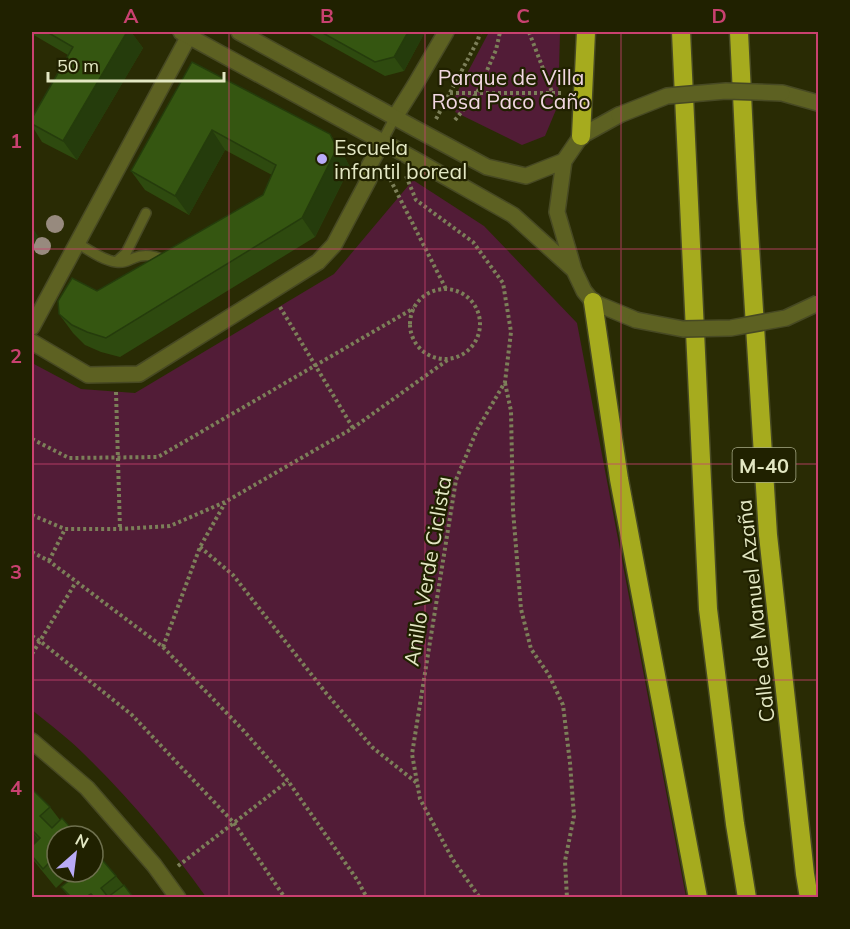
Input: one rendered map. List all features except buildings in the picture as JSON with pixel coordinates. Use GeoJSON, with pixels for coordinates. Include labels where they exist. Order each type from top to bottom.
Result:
{"type":"FeatureCollection","features":[{"type":"Feature","properties":{"kind":"highway"},"geometry":{"type":"LineString","coordinates":[[581,136],[586,32]]}},
{"type":"Feature","properties":{"kind":"highway","name":"Calle de Manuel Azaña"},"geometry":{"type":"LineString","coordinates":[[681,32],[708,609],[735,824],[747,897]]}},
{"type":"Feature","properties":{"kind":"highway","name":"Calle de Manuel Azaña"},"geometry":{"type":"LineString","coordinates":[[739,32],[768,535],[809,897]]}},
{"type":"Feature","properties":{"kind":"highway"},"geometry":{"type":"LineString","coordinates":[[593,302],[619,479],[698,897]]}},
{"type":"Feature","properties":{"kind":"street"},"geometry":{"type":"LineString","coordinates":[[239,32],[487,166],[526,176],[564,160]]}},
{"type":"Feature","properties":{"kind":"street"},"geometry":{"type":"LineString","coordinates":[[395,117],[446,32]]}},
{"type":"Feature","properties":{"kind":"street"},"geometry":{"type":"LineString","coordinates":[[32,327],[187,33],[513,215],[573,270]]}},
{"type":"Feature","properties":{"kind":"street"},"geometry":{"type":"LineString","coordinates":[[819,103],[782,93],[726,91],[667,96],[619,115],[581,136],[564,160],[557,212],[573,270],[584,291],[593,302],[636,320],[683,329],[731,328],[786,318],[819,303]]}},
{"type":"Feature","properties":{"kind":"street"},"geometry":{"type":"LineString","coordinates":[[32,342],[88,375],[139,374],[309,268],[327,254],[369,179],[368,168],[382,142]]}},
{"type":"Feature","properties":{"kind":"street"},"geometry":{"type":"LineString","coordinates":[[32,741],[87,788],[154,865],[178,897]]}},
{"type":"Feature","properties":{"kind":"lane"},"geometry":{"type":"LineString","coordinates":[[382,142],[395,117]]}},
{"type":"Feature","properties":{"kind":"lane"},"geometry":{"type":"LineString","coordinates":[[116,262],[126,253],[146,213]]}},
{"type":"Feature","properties":{"kind":"lane"},"geometry":{"type":"LineString","coordinates":[[77,243],[116,262],[126,262],[136,257],[149,255],[170,263]]}},
{"type":"Feature","properties":{"kind":"path"},"geometry":{"type":"LineString","coordinates":[[433,126],[480,32]]}},
{"type":"Feature","properties":{"kind":"path"},"geometry":{"type":"LineString","coordinates":[[455,120],[477,93],[496,50],[500,32]]}},
{"type":"Feature","properties":{"kind":"path"},"geometry":{"type":"LineString","coordinates":[[529,32],[552,92]]}},
{"type":"Feature","properties":{"kind":"path"},"geometry":{"type":"LineString","coordinates":[[450,93],[562,93]]}},
{"type":"Feature","properties":{"kind":"path","name":"Anillo Verde Ciclista"},"geometry":{"type":"LineString","coordinates":[[405,176],[416,200],[473,242],[503,283],[511,332],[505,382],[477,430],[456,480],[412,754],[420,799],[448,849],[480,897]]}},
{"type":"Feature","properties":{"kind":"path"},"geometry":{"type":"LineString","coordinates":[[390,179],[446,289]]}},
{"type":"Feature","properties":{"kind":"path"},"geometry":{"type":"LineString","coordinates":[[446,289],[457,291],[468,297],[480,316],[477,340],[460,356],[449,359],[428,355],[419,348],[410,329],[410,318],[419,300],[427,293],[446,289]]}},
{"type":"Feature","properties":{"kind":"path"},"geometry":{"type":"LineString","coordinates":[[280,306],[353,428]]}},
{"type":"Feature","properties":{"kind":"path"},"geometry":{"type":"LineString","coordinates":[[32,440],[69,458],[158,458],[414,308]]}},
{"type":"Feature","properties":{"kind":"path"},"geometry":{"type":"LineString","coordinates":[[32,515],[65,529],[170,526],[225,502],[353,428],[449,359]]}},
{"type":"Feature","properties":{"kind":"path"},"geometry":{"type":"LineString","coordinates":[[505,382],[511,411],[513,510],[521,609],[531,649],[549,675],[563,705],[569,751],[574,816],[565,861],[567,897]]}},
{"type":"Feature","properties":{"kind":"path"},"geometry":{"type":"LineString","coordinates":[[116,392],[120,529]]}},
{"type":"Feature","properties":{"kind":"path"},"geometry":{"type":"LineString","coordinates":[[163,647],[200,547],[225,502]]}},
{"type":"Feature","properties":{"kind":"path"},"geometry":{"type":"LineString","coordinates":[[49,561],[65,529]]}},
{"type":"Feature","properties":{"kind":"path"},"geometry":{"type":"LineString","coordinates":[[200,547],[233,575],[326,693],[372,747],[417,783]]}},
{"type":"Feature","properties":{"kind":"path"},"geometry":{"type":"LineString","coordinates":[[32,552],[49,561],[163,647],[244,731],[288,782],[367,897]]}},
{"type":"Feature","properties":{"kind":"path"},"geometry":{"type":"LineString","coordinates":[[32,654],[76,582]]}},
{"type":"Feature","properties":{"kind":"path"},"geometry":{"type":"LineString","coordinates":[[32,636],[132,715],[234,823],[285,897]]}},
{"type":"Feature","properties":{"kind":"path"},"geometry":{"type":"LineString","coordinates":[[178,866],[288,782]]}},
{"type":"Feature","properties":{"kind":"green space","name":"Parque de Villa Rosa Paco Caño"},"geometry":{"type":"Polygon","coordinates":[[[489,32],[560,32],[558,105],[545,136],[522,145],[455,112],[459,104],[454,98],[489,32]]]}},
{"type":"Feature","properties":{"kind":"green space"},"geometry":{"type":"Polygon","coordinates":[[[413,180],[484,226],[577,323],[686,897],[206,897],[163,841],[117,788],[78,748],[32,710],[32,363],[81,389],[135,393],[334,274],[413,180]]]}},
{"type":"Feature","properties":{"kind":"place","name":"Escuela infantil boreal"},"geometry":{"type":"Point","coordinates":[322,159]}}]}
